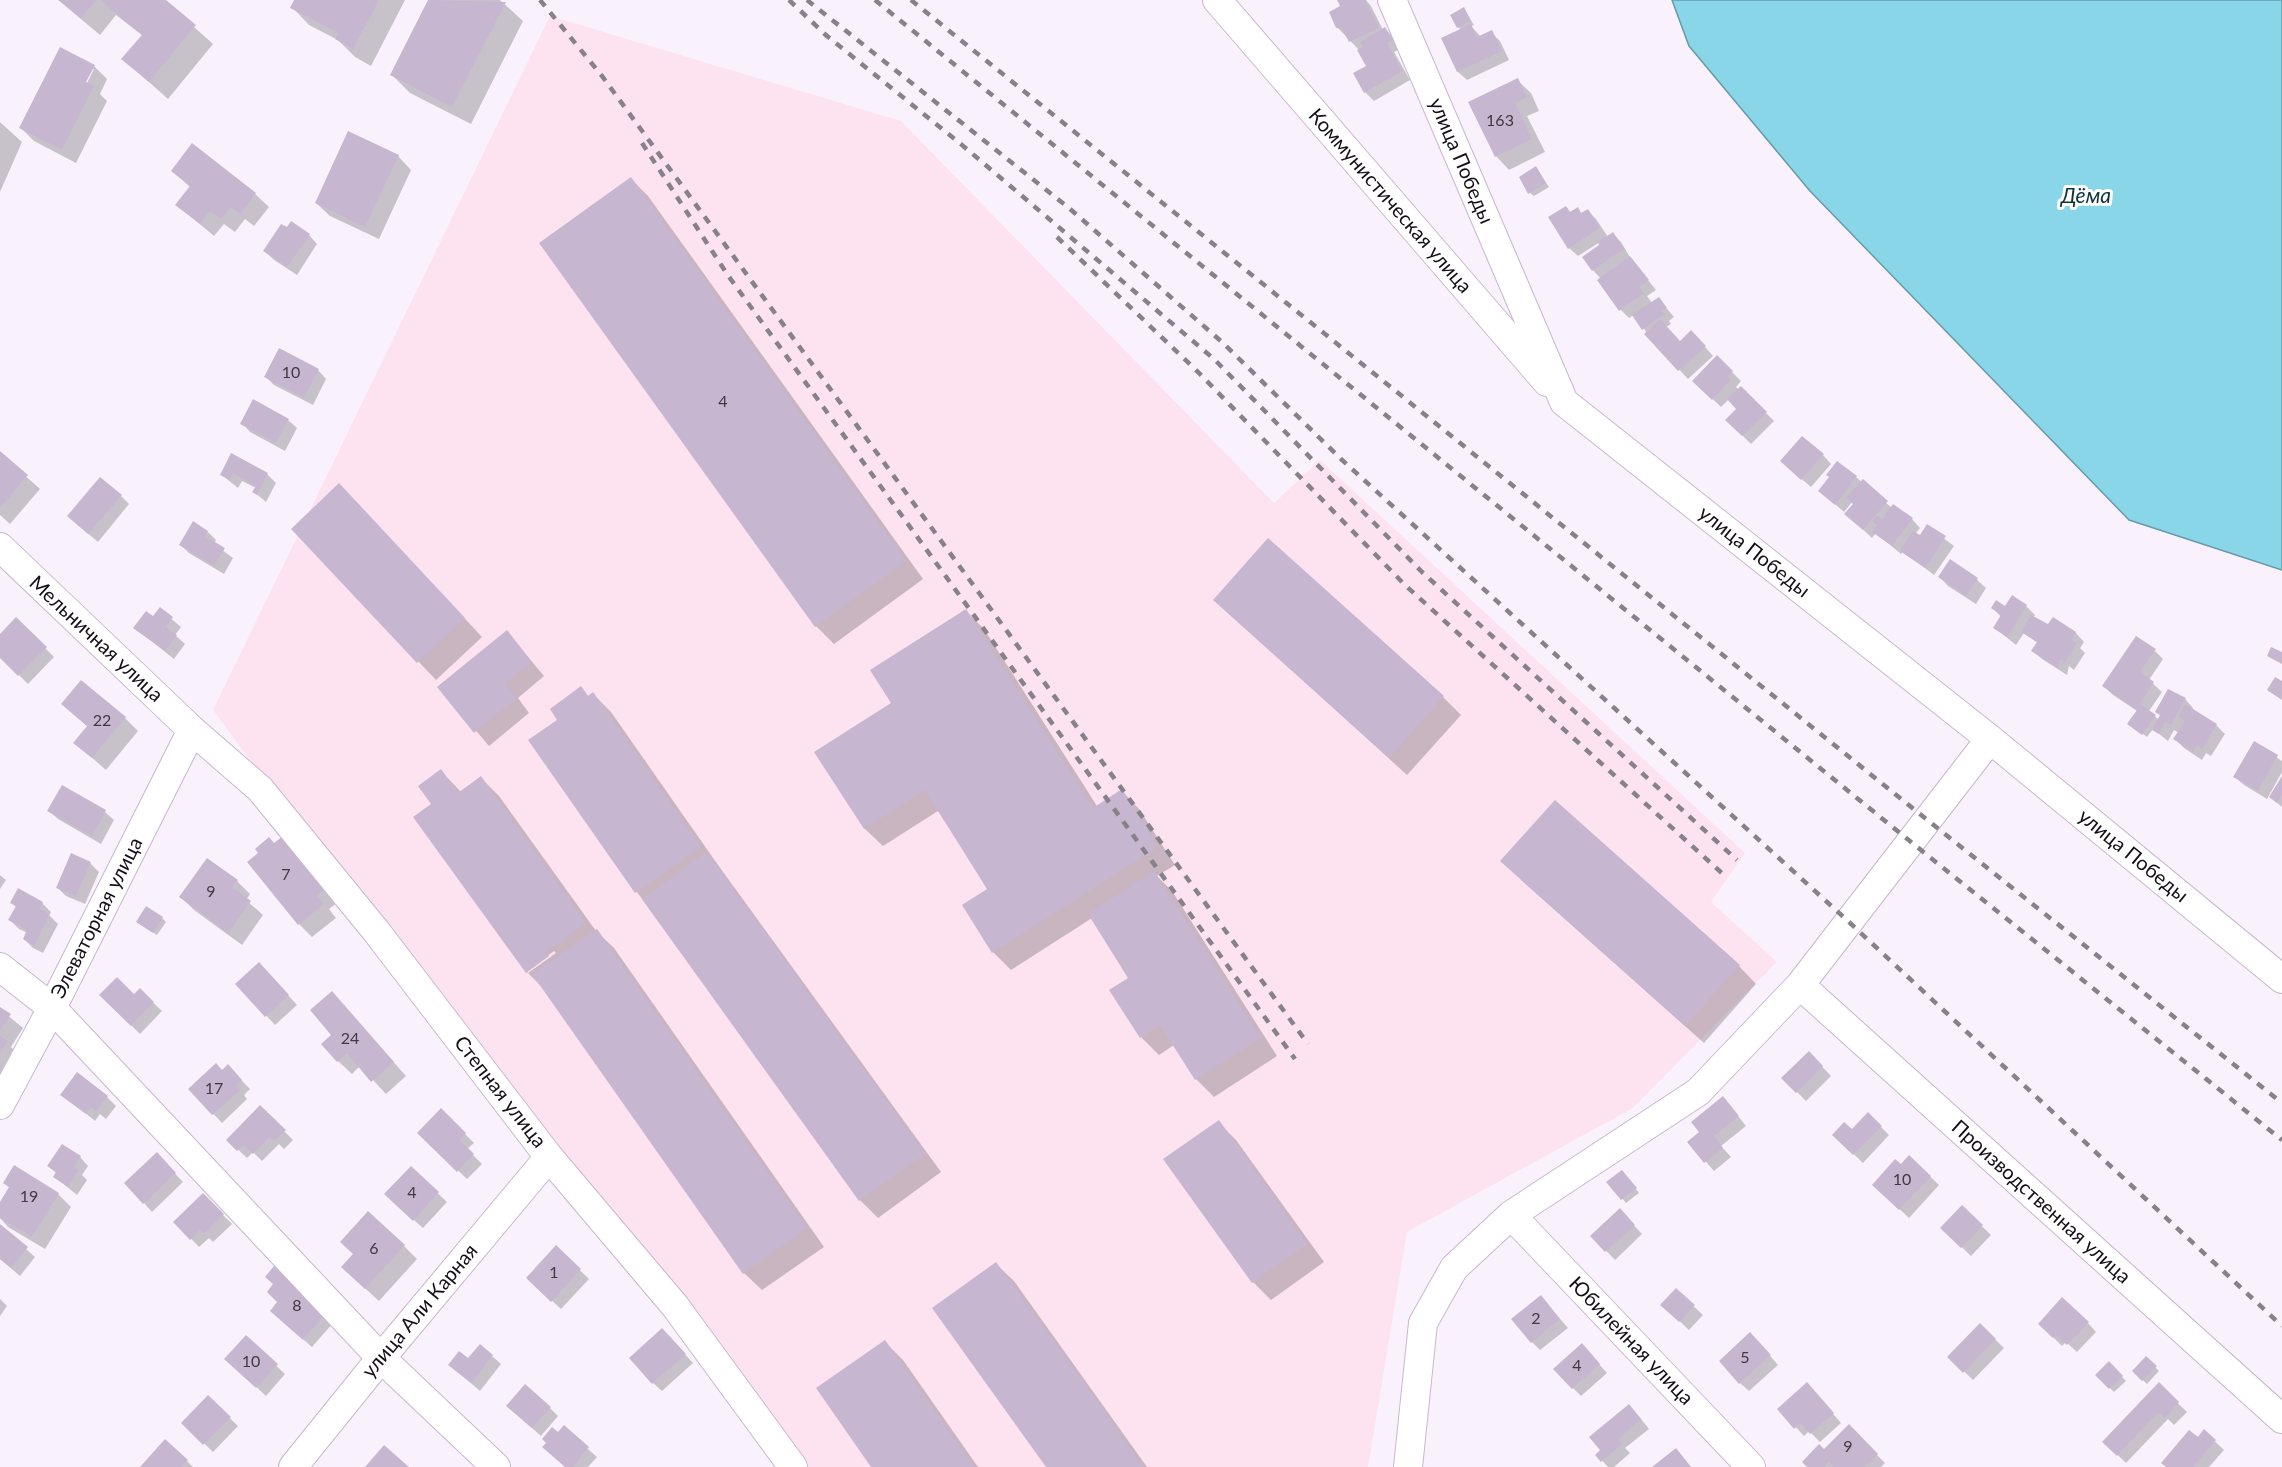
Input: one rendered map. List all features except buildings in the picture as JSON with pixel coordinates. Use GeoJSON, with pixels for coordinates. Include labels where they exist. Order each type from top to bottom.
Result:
{"type":"FeatureCollection","features":[{"type":"Feature","properties":{"kind":"street","name":"Коммунистическая улица"},"geometry":{"type":"LineString","coordinates":[[1217,0],[1564,402]]}},
{"type":"Feature","properties":{"kind":"street","name":"улица Победы"},"geometry":{"type":"LineString","coordinates":[[1392,0],[1564,402],[1990,739],[2282,979]]}},
{"type":"Feature","properties":{"kind":"street"},"geometry":{"type":"LineString","coordinates":[[1460,282],[1475,282],[1489,276],[1501,256]]}},
{"type":"Feature","properties":{"kind":"street","name":"Мельничная улица"},"geometry":{"type":"LineString","coordinates":[[0,548],[192,729]]}},
{"type":"Feature","properties":{"kind":"street","name":"Элеваторная улица"},"geometry":{"type":"LineString","coordinates":[[0,1105],[52,1008],[192,729]]}},
{"type":"Feature","properties":{"kind":"street","name":"Степная улица"},"geometry":{"type":"LineString","coordinates":[[192,729],[260,789],[376,931],[549,1157],[675,1306],[793,1467]]}},
{"type":"Feature","properties":{"kind":"street"},"geometry":{"type":"LineString","coordinates":[[1408,1467],[1423,1323],[1454,1268],[1511,1215],[1698,1092],[1800,985],[1990,739]]}},
{"type":"Feature","properties":{"kind":"street"},"geometry":{"type":"LineString","coordinates":[[0,967],[52,1008],[381,1358],[496,1467]]}},
{"type":"Feature","properties":{"kind":"street","name":"Производственная улица"},"geometry":{"type":"LineString","coordinates":[[1800,985],[2282,1419]]}},
{"type":"Feature","properties":{"kind":"street","name":"улица Али Карная"},"geometry":{"type":"LineString","coordinates":[[292,1467],[549,1157]]}},
{"type":"Feature","properties":{"kind":"street","name":"Юбилейная улица"},"geometry":{"type":"LineString","coordinates":[[1511,1215],[1751,1467]]}},
{"type":"Feature","properties":{"kind":"shaded area"},"geometry":{"type":"Polygon","coordinates":[[[550,16],[901,121],[1274,503],[1320,460],[1745,853],[1711,902],[1777,962],[1633,1108],[1407,1232],[1368,1467],[788,1467],[376,931],[213,710],[550,16]]]}},
{"type":"Feature","properties":{"kind":"water","name":"Дёма"},"geometry":{"type":"Polygon","coordinates":[[[1672,0],[2282,0],[2282,570],[2129,520],[1810,191],[1689,46],[1672,0]]]}},
{"type":"Feature","properties":{"kind":"railway"},"geometry":{"type":"LineString","coordinates":[[540,0],[602,76],[1308,1044]]}},
{"type":"Feature","properties":{"kind":"railway"},"geometry":{"type":"LineString","coordinates":[[789,0],[827,36],[962,145],[1214,359],[1422,572],[1737,860]]}},
{"type":"Feature","properties":{"kind":"railway"},"geometry":{"type":"LineString","coordinates":[[807,0],[1069,208],[1222,342],[1341,459],[1849,922],[2282,1326]]}},
{"type":"Feature","properties":{"kind":"railway"},"geometry":{"type":"LineString","coordinates":[[875,0],[1911,842],[2282,1140]]}},
{"type":"Feature","properties":{"kind":"railway"},"geometry":{"type":"LineString","coordinates":[[911,0],[1926,819],[2282,1103]]}},
{"type":"Feature","properties":{"kind":"railway"},"geometry":{"type":"LineString","coordinates":[[642,143],[727,274],[1295,1059]]}},
{"type":"Feature","properties":{"kind":"railway"},"geometry":{"type":"LineString","coordinates":[[1057,237],[1198,372],[1405,585],[1724,875]]}}]}
